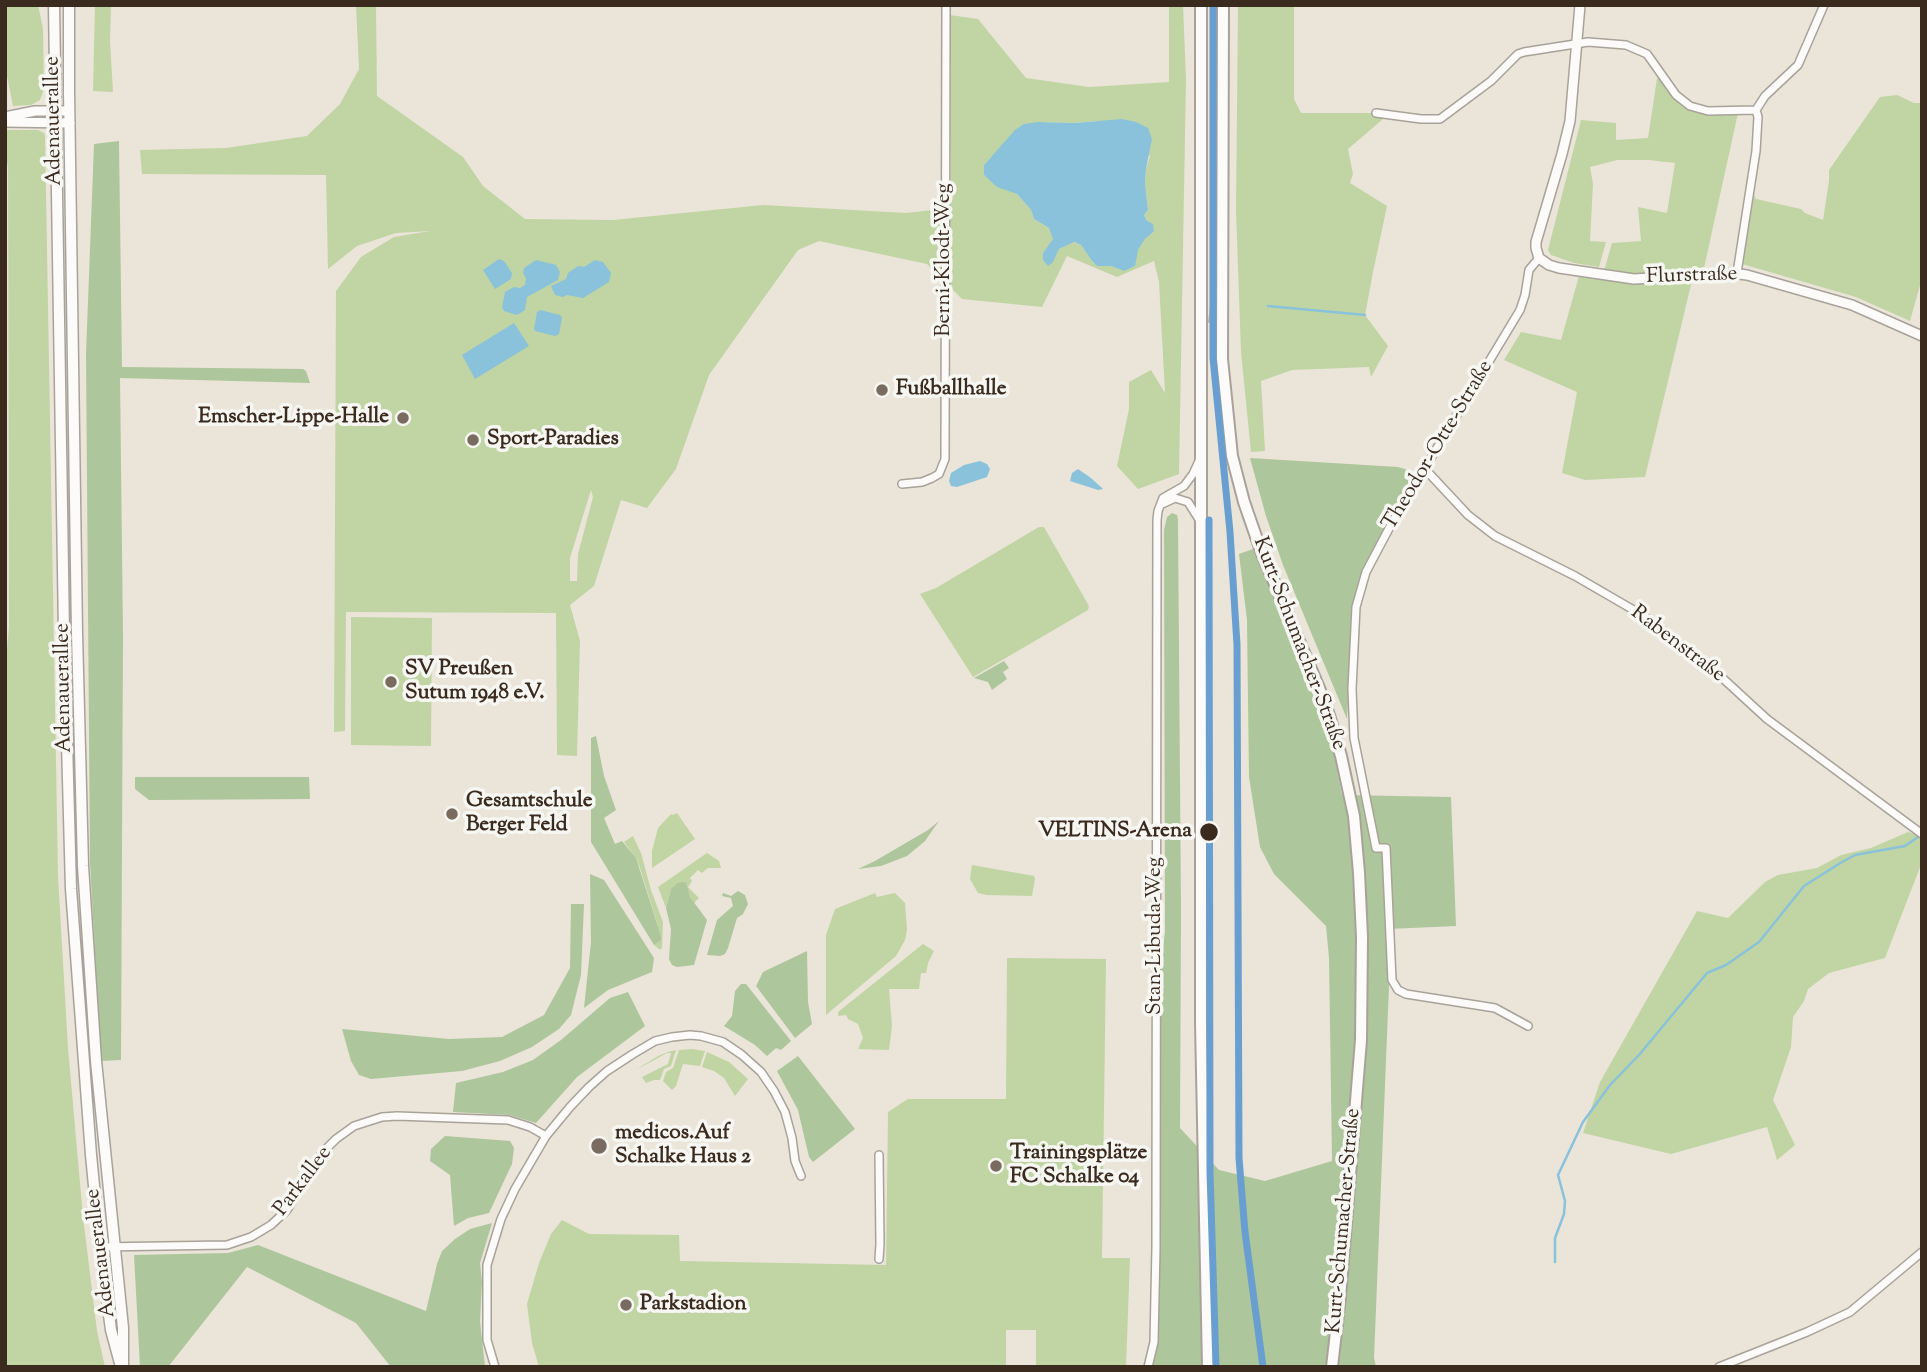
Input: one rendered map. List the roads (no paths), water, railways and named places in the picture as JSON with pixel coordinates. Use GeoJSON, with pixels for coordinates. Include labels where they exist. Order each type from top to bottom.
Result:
{"type":"FeatureCollection","features":[{"type":"Feature","properties":{"kind":"main road","name":"Adenauerallee"},"geometry":{"type":"LineString","coordinates":[[54,5],[64,660],[71,878],[100,1247],[111,1330],[122,1367]]}},
{"type":"Feature","properties":{"kind":"main road","name":"Adenauerallee"},"geometry":{"type":"LineString","coordinates":[[69,5],[77,633],[83,866],[96,1061],[123,1328],[122,1367]]}},
{"type":"Feature","properties":{"kind":"main road"},"geometry":{"type":"LineString","coordinates":[[1200,5],[1201,1023],[1208,1367]]}},
{"type":"Feature","properties":{"kind":"main road","name":"Kurt-Schumacher-Straße"},"geometry":{"type":"LineString","coordinates":[[1223,5],[1222,359],[1232,456],[1261,551],[1320,688],[1332,725],[1354,816],[1360,882],[1361,1040],[1332,1367]]}},
{"type":"Feature","properties":{"kind":"street","name":"Berni-Klodt-Weg"},"geometry":{"type":"LineString","coordinates":[[902,484],[922,482],[939,474],[945,459],[946,5]]}},
{"type":"Feature","properties":{"kind":"street","name":"Theodor-Otte-Straße"},"geometry":{"type":"LineString","coordinates":[[1528,1026],[1494,1008],[1406,994],[1398,990],[1392,980],[1386,848],[1376,848],[1354,738],[1352,676],[1356,607],[1370,563],[1520,310],[1528,271],[1539,258],[1536,242],[1570,121],[1580,5]]}},
{"type":"Feature","properties":{"kind":"street"},"geometry":{"type":"LineString","coordinates":[[1737,273],[1756,151],[1756,110],[1765,96],[1798,65],[1824,5]]}},
{"type":"Feature","properties":{"kind":"street"},"geometry":{"type":"LineString","coordinates":[[1376,113],[1440,119],[1491,80],[1518,54],[1588,42],[1626,45],[1647,54],[1676,95],[1690,106],[1708,111],[1756,110]]}},
{"type":"Feature","properties":{"kind":"street"},"geometry":{"type":"LineString","coordinates":[[5,119],[35,111],[69,111]]}},
{"type":"Feature","properties":{"kind":"street"},"geometry":{"type":"LineString","coordinates":[[5,119],[70,123]]}},
{"type":"Feature","properties":{"kind":"street","name":"Flurstraße"},"geometry":{"type":"LineString","coordinates":[[1539,258],[1559,268],[1634,279],[1737,273],[1852,305],[1922,336]]}},
{"type":"Feature","properties":{"kind":"street"},"geometry":{"type":"LineString","coordinates":[[1160,505],[1163,498],[1189,481],[1201,457]]}},
{"type":"Feature","properties":{"kind":"street","name":"Rabenstraße"},"geometry":{"type":"LineString","coordinates":[[1425,469],[1468,515],[1495,536],[1576,576],[1644,617],[1717,673],[1767,719],[1922,834]]}},
{"type":"Feature","properties":{"kind":"street"},"geometry":{"type":"LineString","coordinates":[[1160,505],[1175,498],[1188,502],[1202,525]]}},
{"type":"Feature","properties":{"kind":"street","name":"Stan-Libuda-Weg"},"geometry":{"type":"LineString","coordinates":[[1148,1367],[1155,1328],[1157,531],[1160,505]]}},
{"type":"Feature","properties":{"kind":"street"},"geometry":{"type":"LineString","coordinates":[[495,1367],[487,1340],[487,1265],[501,1219],[515,1189],[546,1136],[570,1107],[607,1071],[647,1045],[672,1037],[701,1036],[723,1042],[733,1048],[761,1072],[774,1091],[785,1112],[795,1161],[801,1176]]}},
{"type":"Feature","properties":{"kind":"street","name":"Parkallee"},"geometry":{"type":"LineString","coordinates":[[100,1247],[227,1245],[251,1237],[271,1225],[287,1210],[321,1153],[355,1126],[382,1117],[508,1120],[546,1136]]}},
{"type":"Feature","properties":{"kind":"street"},"geometry":{"type":"LineString","coordinates":[[879,1155],[879,1259]]}},
{"type":"Feature","properties":{"kind":"street"},"geometry":{"type":"LineString","coordinates":[[1719,1367],[1850,1312],[1922,1252]]}},
{"type":"Feature","properties":{"kind":"water"},"geometry":{"type":"Polygon","coordinates":[[[1122,119],[1148,128],[1152,139],[1145,183],[1148,210],[1144,215],[1147,221],[1153,224],[1154,231],[1138,250],[1135,266],[1124,271],[1111,266],[1097,266],[1081,245],[1074,242],[1059,249],[1048,266],[1043,260],[1043,253],[1053,239],[1049,228],[1034,219],[1031,210],[1017,194],[997,187],[984,175],[984,165],[1015,130],[1024,124],[1122,119]]]}},
{"type":"Feature","properties":{"kind":"water"},"geometry":{"type":"Polygon","coordinates":[[[499,259],[504,261],[512,273],[511,279],[495,289],[483,270],[499,259]]]}},
{"type":"Feature","properties":{"kind":"water"},"geometry":{"type":"Polygon","coordinates":[[[536,260],[556,265],[560,272],[558,280],[527,297],[525,310],[517,315],[504,311],[502,307],[505,292],[525,285],[524,268],[536,260]]]}},
{"type":"Feature","properties":{"kind":"water"},"geometry":{"type":"Polygon","coordinates":[[[595,260],[603,262],[611,273],[609,282],[583,298],[555,295],[551,286],[566,279],[568,273],[578,266],[584,267],[595,260]]]}},
{"type":"Feature","properties":{"kind":"water"},"geometry":{"type":"Polygon","coordinates":[[[540,310],[560,315],[562,318],[559,334],[555,336],[535,331],[537,312],[540,310]]]}},
{"type":"Feature","properties":{"kind":"water"},"geometry":{"type":"Polygon","coordinates":[[[514,323],[529,346],[475,379],[462,355],[514,323]]]}},
{"type":"Feature","properties":{"kind":"water"},"geometry":{"type":"Polygon","coordinates":[[[980,461],[990,469],[987,477],[957,487],[951,486],[951,473],[964,465],[980,461]]]}},
{"type":"Feature","properties":{"kind":"water"},"geometry":{"type":"Polygon","coordinates":[[[1078,469],[1103,489],[1098,490],[1070,481],[1072,473],[1078,469]]]}},
{"type":"Feature","properties":{"kind":"waterway"},"geometry":{"type":"LineString","coordinates":[[1268,306],[1365,315]]}},
{"type":"Feature","properties":{"kind":"waterway"},"geometry":{"type":"LineString","coordinates":[[1555,1262],[1555,1238],[1564,1214],[1565,1201],[1558,1175],[1583,1122],[1610,1085],[1639,1055],[1707,973],[1726,965],[1759,942],[1804,886],[1855,855],[1905,846],[1918,837]]}},
{"type":"Feature","properties":{"kind":"tram line"},"geometry":{"type":"LineString","coordinates":[[1209,322],[1213,290]]}},
{"type":"Feature","properties":{"kind":"place","name":"Fußballhalle"},"geometry":{"type":"Point","coordinates":[882,390]}},
{"type":"Feature","properties":{"kind":"place","name":"Emscher-Lippe-Halle"},"geometry":{"type":"Point","coordinates":[403,418]}},
{"type":"Feature","properties":{"kind":"place","name":"Sport-Paradies"},"geometry":{"type":"Point","coordinates":[473,440]}},
{"type":"Feature","properties":{"kind":"place","name":"SV Preußen Sutum 1948 e.V."},"geometry":{"type":"Point","coordinates":[391,682]}},
{"type":"Feature","properties":{"kind":"place","name":"Gesamtschule Berger Feld"},"geometry":{"type":"Point","coordinates":[452,814]}},
{"type":"Feature","properties":{"kind":"place","name":"VELTINS-Arena"},"geometry":{"type":"Point","coordinates":[1209,832]}},
{"type":"Feature","properties":{"kind":"place","name":"medicos.Auf Schalke Haus 2"},"geometry":{"type":"Point","coordinates":[599,1146]}},
{"type":"Feature","properties":{"kind":"place","name":"Trainingsplätze FC Schalke 04"},"geometry":{"type":"Point","coordinates":[996,1166]}},
{"type":"Feature","properties":{"kind":"place","name":"Parkstadion"},"geometry":{"type":"Point","coordinates":[626,1305]}}]}
